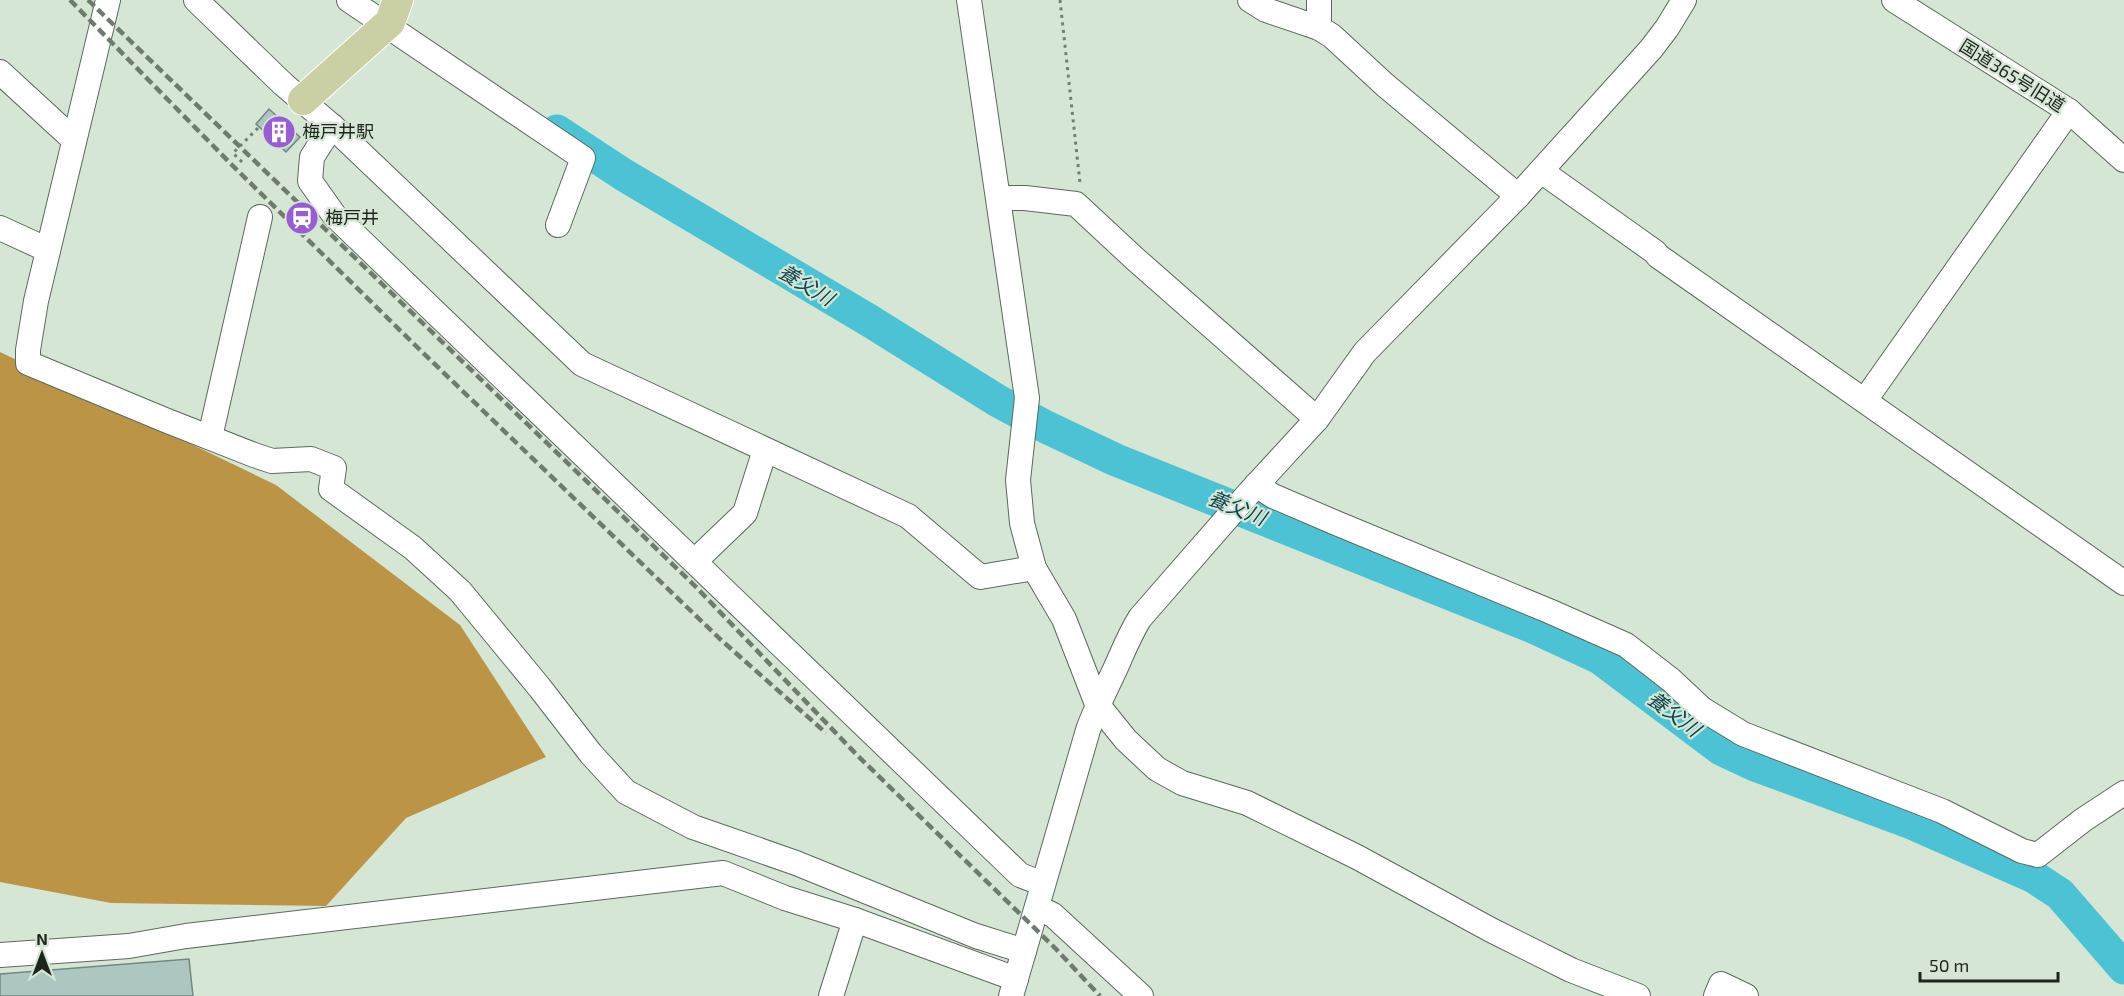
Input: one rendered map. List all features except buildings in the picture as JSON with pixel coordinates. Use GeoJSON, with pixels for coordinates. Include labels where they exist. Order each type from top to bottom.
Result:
{"type":"FeatureCollection","features":[{"type":"Feature","properties":{"kind":"main road"},"geometry":{"type":"LineString","coordinates":[[303,100],[393,13]]}},
{"type":"Feature","properties":{"kind":"street"},"geometry":{"type":"LineString","coordinates":[[108,0],[36,301],[28,363],[165,420],[272,460],[311,459],[334,468],[331,489],[413,548],[460,591],[591,754],[626,792],[693,827],[796,863],[976,936],[1024,951]]}},
{"type":"Feature","properties":{"kind":"street"},"geometry":{"type":"LineString","coordinates":[[196,0],[582,364],[908,516],[980,577],[1034,568]]}},
{"type":"Feature","properties":{"kind":"street"},"geometry":{"type":"LineString","coordinates":[[349,0],[393,13],[583,158],[558,225]]}},
{"type":"Feature","properties":{"kind":"street"},"geometry":{"type":"LineString","coordinates":[[969,0],[1027,398],[1018,480],[1022,523],[1034,568],[1064,619],[1097,704],[1134,747],[1157,769],[1182,783],[1247,803],[1356,857],[1561,965],[1638,996]]}},
{"type":"Feature","properties":{"kind":"street"},"geometry":{"type":"LineString","coordinates":[[1250,0],[1266,9],[1319,28],[1332,36],[1394,93],[1518,196]]}},
{"type":"Feature","properties":{"kind":"street"},"geometry":{"type":"LineString","coordinates":[[1319,0],[1319,28]]}},
{"type":"Feature","properties":{"kind":"street"},"geometry":{"type":"LineString","coordinates":[[0,955],[129,946],[197,934],[723,873],[785,898],[855,920],[1014,988],[1088,730],[1097,704],[1126,640],[1140,618],[1252,489],[1317,419],[1365,352],[1518,196],[1651,50],[1684,0]]}},
{"type":"Feature","properties":{"kind":"street","name":"国道365号旧道"},"geometry":{"type":"LineString","coordinates":[[1893,0],[2068,111],[2124,160]]}},
{"type":"Feature","properties":{"kind":"street"},"geometry":{"type":"LineString","coordinates":[[0,72],[74,140]]}},
{"type":"Feature","properties":{"kind":"street"},"geometry":{"type":"LineString","coordinates":[[1865,400],[2068,111]]}},
{"type":"Feature","properties":{"kind":"street"},"geometry":{"type":"LineString","coordinates":[[332,126],[312,157],[310,181],[334,215],[1025,879],[1040,895],[1053,915],[1141,996]]}},
{"type":"Feature","properties":{"kind":"street"},"geometry":{"type":"LineString","coordinates":[[1541,171],[1658,256],[2124,583]]}},
{"type":"Feature","properties":{"kind":"street"},"geometry":{"type":"LineString","coordinates":[[999,198],[1025,198],[1076,204],[1317,419]]}},
{"type":"Feature","properties":{"kind":"street"},"geometry":{"type":"LineString","coordinates":[[210,437],[260,217]]}},
{"type":"Feature","properties":{"kind":"street"},"geometry":{"type":"LineString","coordinates":[[0,228],[48,250]]}},
{"type":"Feature","properties":{"kind":"street"},"geometry":{"type":"LineString","coordinates":[[695,561],[745,513],[765,450]]}},
{"type":"Feature","properties":{"kind":"street"},"geometry":{"type":"LineString","coordinates":[[1252,489],[1606,635],[1635,650],[1702,709],[1743,734],[1942,811],[2022,851],[2038,855],[2083,820],[2124,794]]}},
{"type":"Feature","properties":{"kind":"street"},"geometry":{"type":"LineString","coordinates":[[831,996],[855,920]]}},
{"type":"Feature","properties":{"kind":"street"},"geometry":{"type":"LineString","coordinates":[[1716,996],[1721,984],[1746,996]]}},
{"type":"Feature","properties":{"kind":"path"},"geometry":{"type":"LineString","coordinates":[[1060,0],[1081,188],[1076,204]]}},
{"type":"Feature","properties":{"kind":"path"},"geometry":{"type":"LineString","coordinates":[[242,162],[233,153],[260,127]]}},
{"type":"Feature","properties":{"kind":"shaded area"},"geometry":{"type":"Polygon","coordinates":[[[0,352],[276,485],[460,625],[546,757],[406,818],[326,906],[111,903],[0,882],[0,352]]]}},
{"type":"Feature","properties":{"kind":"waterway","name":"養父川"},"geometry":{"type":"LineString","coordinates":[[557,131],[624,175],[870,321],[998,401],[1046,427],[1116,460],[1533,627],[1600,658],[1721,749],[1755,765],[1909,822],[2034,877],[2060,894],[2124,968]]}},
{"type":"Feature","properties":{"kind":"railway"},"geometry":{"type":"LineString","coordinates":[[70,0],[232,165],[417,347],[720,639],[826,733]]}},
{"type":"Feature","properties":{"kind":"railway"},"geometry":{"type":"LineString","coordinates":[[88,0],[695,586],[857,755],[1056,949],[1100,996]]}},
{"type":"Feature","properties":{"kind":"place","name":"梅戸井駅"},"geometry":{"type":"Point","coordinates":[279,132]}},
{"type":"Feature","properties":{"kind":"place","name":"梅戸井"},"geometry":{"type":"Point","coordinates":[302,218]}}]}
